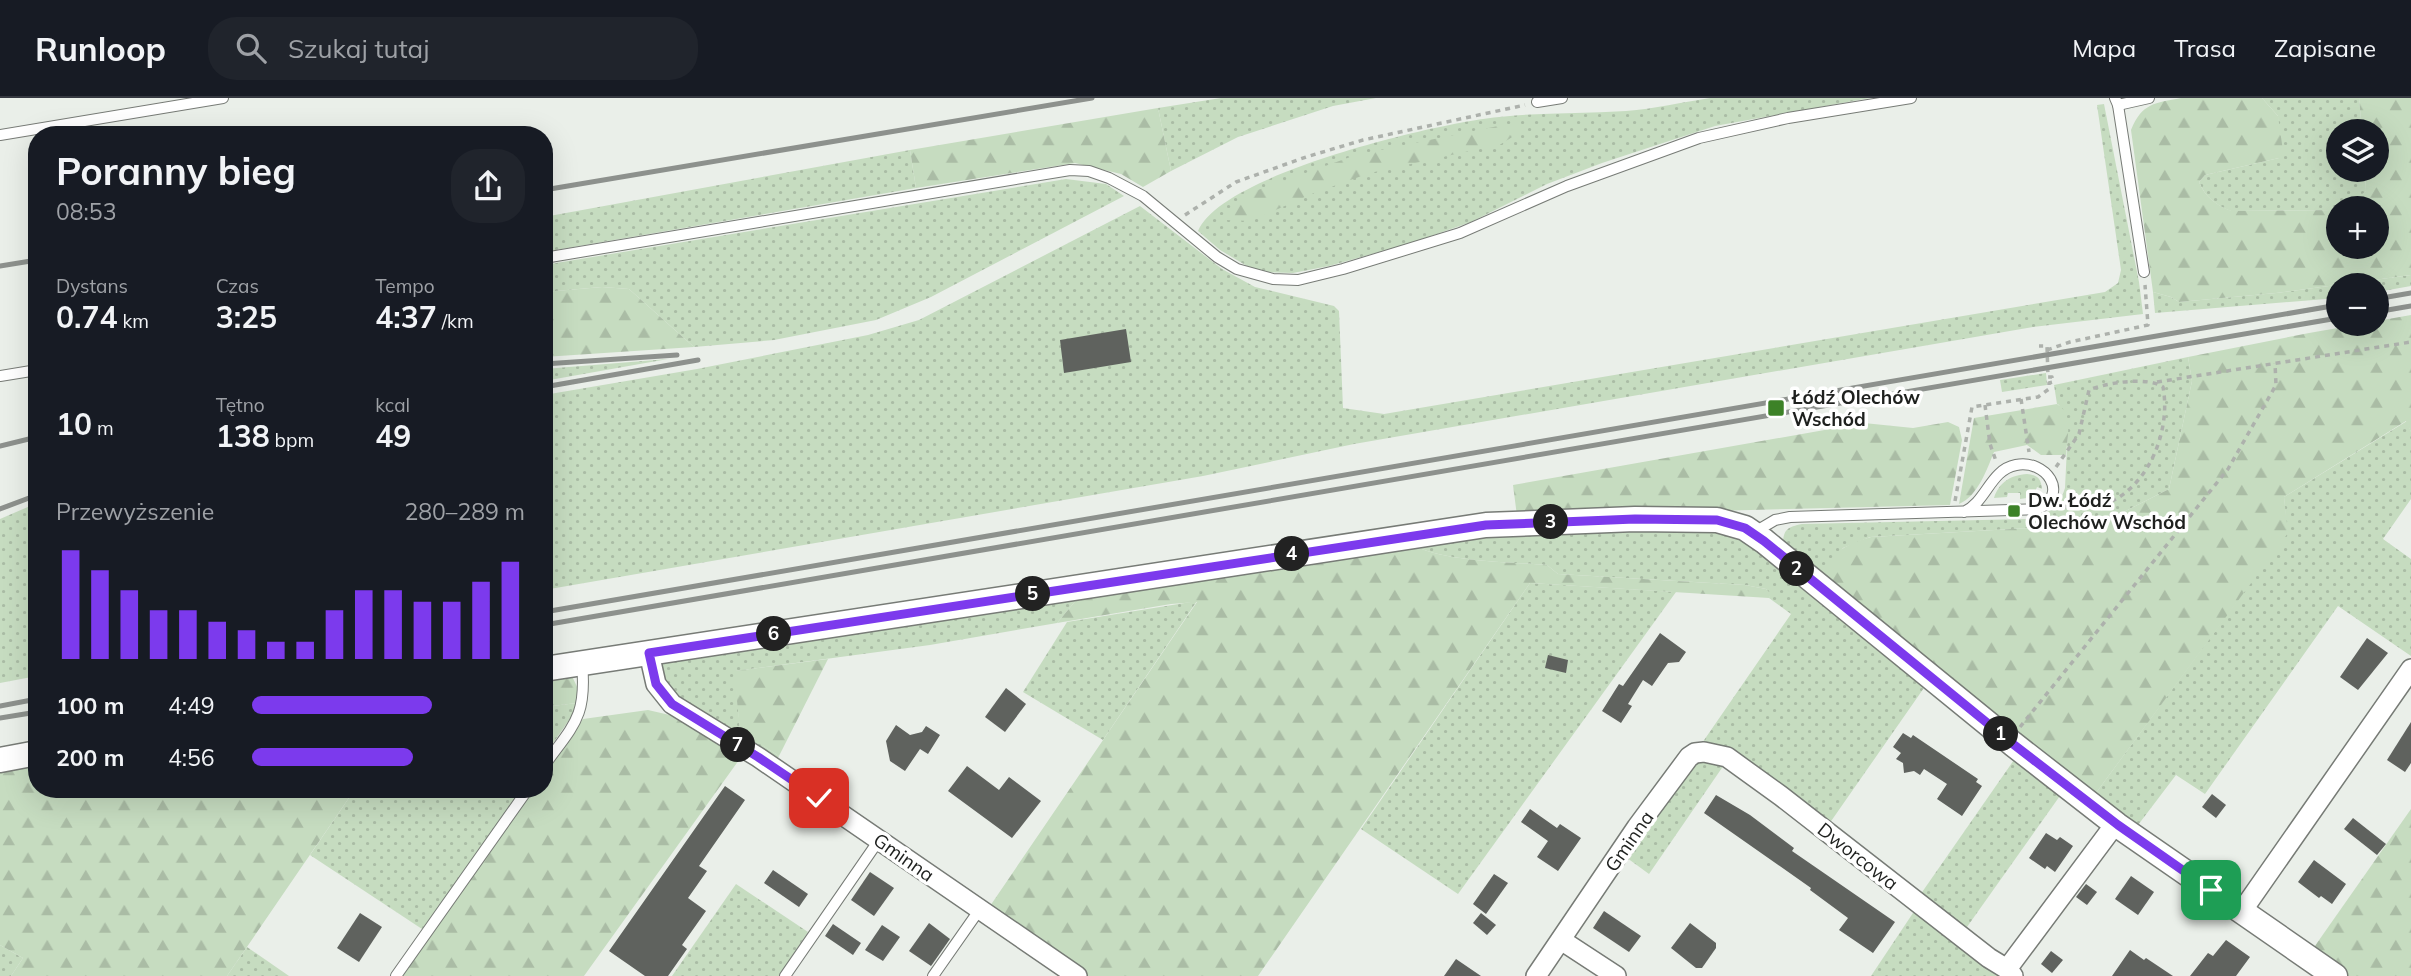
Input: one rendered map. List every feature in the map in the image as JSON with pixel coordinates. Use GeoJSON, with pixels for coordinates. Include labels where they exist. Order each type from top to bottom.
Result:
{"type":"FeatureCollection","features":[{"type":"Feature","properties":{"kind":"street"},"geometry":{"type":"LineString","coordinates":[[553,668],[1486,525],[1635,519],[1707,519],[1736,524],[1753,533],[2116,823],[2335,976]]}},
{"type":"Feature","properties":{"kind":"street","name":"Gminna"},"geometry":{"type":"LineString","coordinates":[[649,653],[656,684],[672,704],[758,757],[1077,976]]}},
{"type":"Feature","properties":{"kind":"street"},"geometry":{"type":"LineString","coordinates":[[2242,911],[2411,668]]}},
{"type":"Feature","properties":{"kind":"street","name":"Gminna"},"geometry":{"type":"LineString","coordinates":[[1536,976],[1689,757],[1695,752],[1704,752]]}},
{"type":"Feature","properties":{"kind":"street","name":"Dworcowa"},"geometry":{"type":"LineString","coordinates":[[1704,752],[1727,757],[2010,972],[2116,823]]}},
{"type":"Feature","properties":{"kind":"street"},"geometry":{"type":"LineString","coordinates":[[0,760],[28,755]]}},
{"type":"Feature","properties":{"kind":"street"},"geometry":{"type":"LineString","coordinates":[[1560,940],[1616,976]]}},
{"type":"Feature","properties":{"kind":"lane"},"geometry":{"type":"LineString","coordinates":[[54,126],[223,98]]}},
{"type":"Feature","properties":{"kind":"lane"},"geometry":{"type":"LineString","coordinates":[[1537,102],[1562,98]]}},
{"type":"Feature","properties":{"kind":"lane"},"geometry":{"type":"LineString","coordinates":[[553,256],[1070,170],[1109,178],[1143,196],[1217,257],[1237,269],[1272,279],[1298,280],[1460,233],[1567,186],[1699,138],[1788,118],[1911,98]]}},
{"type":"Feature","properties":{"kind":"lane"},"geometry":{"type":"LineString","coordinates":[[2144,272],[2117,101],[2149,98]]}},
{"type":"Feature","properties":{"kind":"lane"},"geometry":{"type":"LineString","coordinates":[[0,135],[28,130]]}},
{"type":"Feature","properties":{"kind":"lane"},"geometry":{"type":"LineString","coordinates":[[0,376],[28,371]]}},
{"type":"Feature","properties":{"kind":"lane"},"geometry":{"type":"LineString","coordinates":[[1753,533],[1775,520],[1790,517],[1953,513],[2029,510],[2049,502],[2053,493],[2050,478],[2043,470],[2032,465],[2007,468],[1993,480],[1979,503],[1964,512]]}},
{"type":"Feature","properties":{"kind":"lane"},"geometry":{"type":"LineString","coordinates":[[553,753],[577,719],[582,707],[582,663]]}},
{"type":"Feature","properties":{"kind":"lane"},"geometry":{"type":"LineString","coordinates":[[396,976],[522,798]]}},
{"type":"Feature","properties":{"kind":"lane"},"geometry":{"type":"LineString","coordinates":[[785,976],[879,840]]}},
{"type":"Feature","properties":{"kind":"lane"},"geometry":{"type":"LineString","coordinates":[[933,976],[980,909]]}},
{"type":"Feature","properties":{"kind":"path"},"geometry":{"type":"LineString","coordinates":[[1177,225],[1185,215],[1236,182],[1306,157],[1363,140],[1537,102]]}},
{"type":"Feature","properties":{"kind":"path"},"geometry":{"type":"LineString","coordinates":[[2047,350],[2070,342],[2148,325],[2144,272]]}},
{"type":"Feature","properties":{"kind":"path"},"geometry":{"type":"LineString","coordinates":[[2050,478],[2079,434],[2089,390],[2100,385],[2156,382],[2411,342]]}},
{"type":"Feature","properties":{"kind":"path"},"geometry":{"type":"LineString","coordinates":[[1953,513],[1972,407],[2038,397],[2049,389],[2049,383],[2053,382],[2052,377],[2049,377],[2047,346],[2039,346]]}},
{"type":"Feature","properties":{"kind":"path"},"geometry":{"type":"LineString","coordinates":[[2009,740],[2228,469],[2277,385],[2275,363]]}},
{"type":"Feature","properties":{"kind":"path"},"geometry":{"type":"LineString","coordinates":[[2044,506],[2081,507],[2109,502],[2128,490],[2148,468],[2158,444],[2165,400],[2163,387],[2156,382]]}},
{"type":"Feature","properties":{"kind":"path"},"geometry":{"type":"LineString","coordinates":[[2021,399],[2028,449]]}},
{"type":"Feature","properties":{"kind":"path"},"geometry":{"type":"LineString","coordinates":[[1985,405],[1990,444],[1995,455]]}},
{"type":"Feature","properties":{"kind":"green space"},"geometry":{"type":"Polygon","coordinates":[[[1221,98],[1376,98],[1333,106],[1238,137],[1171,171],[1158,108],[1221,98]]]}},
{"type":"Feature","properties":{"kind":"green space"},"geometry":{"type":"Polygon","coordinates":[[[1710,98],[1870,98],[1715,126],[1547,184],[1471,222],[1408,244],[1329,266],[1293,273],[1263,272],[1220,250],[1198,231],[1214,210],[1244,191],[1283,173],[1373,143],[1483,119],[1637,110],[1710,98]]]}},
{"type":"Feature","properties":{"kind":"green space"},"geometry":{"type":"Polygon","coordinates":[[[2181,98],[2262,98],[2278,116],[2283,151],[2279,158],[2205,175],[2199,182],[2205,192],[2212,200],[2232,211],[2326,210],[2326,259],[2389,259],[2389,196],[2359,196],[2366,191],[2366,182],[2389,182],[2389,119],[2361,119],[2359,98],[2411,98],[2411,275],[2389,278],[2389,273],[2326,273],[2326,286],[2179,302],[2153,292],[2131,130],[2145,109],[2181,98]]]}},
{"type":"Feature","properties":{"kind":"green space"},"geometry":{"type":"Polygon","coordinates":[[[2262,98],[2359,98],[2361,119],[2326,119],[2326,182],[2366,182],[2366,191],[2362,196],[2326,196],[2326,210],[2231,211],[2216,204],[2199,182],[2205,175],[2279,158],[2278,116],[2262,98]]]}},
{"type":"Feature","properties":{"kind":"green space"},"geometry":{"type":"Polygon","coordinates":[[[2104,104],[2143,314],[2033,327],[1354,444],[1203,476],[553,588],[553,393],[697,369],[868,335],[919,320],[1140,206],[1222,269],[1255,287],[1334,306],[1339,311],[1343,408],[1384,414],[2105,292],[2118,283],[2121,270],[2097,105],[2104,104]]]}},
{"type":"Feature","properties":{"kind":"green space"},"geometry":{"type":"Polygon","coordinates":[[[1158,108],[1171,171],[1143,187],[1121,174],[1075,163],[916,188],[910,150],[1158,108]]]}},
{"type":"Feature","properties":{"kind":"green space"},"geometry":{"type":"Polygon","coordinates":[[[1503,125],[1518,125],[1522,131],[1501,144],[1370,173],[1314,193],[1251,221],[1224,220],[1223,215],[1255,191],[1356,155],[1503,125]]]}},
{"type":"Feature","properties":{"kind":"green space"},"geometry":{"type":"Polygon","coordinates":[[[910,150],[916,188],[553,250],[553,215],[910,150]]]}},
{"type":"Feature","properties":{"kind":"green space"},"geometry":{"type":"Polygon","coordinates":[[[1066,179],[1106,184],[1124,196],[931,297],[876,320],[774,340],[694,347],[629,289],[602,287],[553,291],[553,264],[1066,179]]]}},
{"type":"Feature","properties":{"kind":"green space"},"geometry":{"type":"Polygon","coordinates":[[[2411,275],[2411,286],[2389,290],[2389,278],[2411,275]]]}},
{"type":"Feature","properties":{"kind":"green space"},"geometry":{"type":"Polygon","coordinates":[[[2326,286],[2326,299],[2155,313],[2153,292],[2179,302],[2326,286]]]}},
{"type":"Feature","properties":{"kind":"green space"},"geometry":{"type":"Polygon","coordinates":[[[602,287],[629,289],[694,347],[553,356],[553,291],[602,287]]]}},
{"type":"Feature","properties":{"kind":"green space"},"geometry":{"type":"Polygon","coordinates":[[[2411,315],[2411,432],[2406,421],[2284,497],[2288,533],[2093,797],[1825,576],[1831,561],[1841,550],[1871,537],[2100,524],[2169,489],[2192,381],[2188,357],[2326,330],[2326,336],[2389,336],[2389,319],[2411,315]]]}},
{"type":"Feature","properties":{"kind":"green space"},"geometry":{"type":"Polygon","coordinates":[[[2188,357],[2192,381],[2169,489],[2100,524],[1870,537],[1843,548],[1825,576],[1783,545],[1787,530],[1802,524],[2027,519],[2058,508],[2065,488],[2068,427],[2057,404],[2054,385],[2188,357]]]}},
{"type":"Feature","properties":{"kind":"green space"},"geometry":{"type":"Polygon","coordinates":[[[668,359],[553,379],[553,368],[668,359]]]}},
{"type":"Feature","properties":{"kind":"green space"},"geometry":{"type":"Polygon","coordinates":[[[2046,373],[2047,385],[2002,392],[2000,380],[2046,373]]]}},
{"type":"Feature","properties":{"kind":"green space"},"geometry":{"type":"Polygon","coordinates":[[[2057,404],[2068,420],[2066,455],[2041,455],[2027,445],[1994,452],[1977,489],[1959,504],[1974,418],[2057,404]]]}},
{"type":"Feature","properties":{"kind":"green space"},"geometry":{"type":"Polygon","coordinates":[[[2407,421],[2411,432],[2411,499],[2383,539],[2411,559],[2411,656],[2338,606],[2205,794],[2176,775],[2135,829],[2093,797],[2287,533],[2284,497],[2407,421]]]}},
{"type":"Feature","properties":{"kind":"green space"},"geometry":{"type":"Polygon","coordinates":[[[1948,422],[1959,427],[1962,440],[1950,505],[1517,516],[1513,485],[1864,423],[1913,428],[1948,422]]]}},
{"type":"Feature","properties":{"kind":"green space"},"geometry":{"type":"Polygon","coordinates":[[[2027,474],[2038,478],[2041,485],[2042,489],[2037,487],[2033,497],[2020,499],[2020,493],[2008,493],[2007,497],[1994,498],[2006,480],[2027,474]]]}},
{"type":"Feature","properties":{"kind":"green space"},"geometry":{"type":"Polygon","coordinates":[[[28,507],[28,678],[0,683],[0,519],[28,507]]]}},
{"type":"Feature","properties":{"kind":"green space"},"geometry":{"type":"Polygon","coordinates":[[[1693,527],[1735,537],[1755,549],[1926,685],[1827,827],[1700,746],[1791,614],[1769,598],[1770,594],[1766,589],[1745,585],[1558,574],[1547,565],[1456,558],[1410,543],[1480,534],[1693,527]]]}},
{"type":"Feature","properties":{"kind":"green space"},"geometry":{"type":"Polygon","coordinates":[[[1410,543],[1456,558],[1547,565],[1558,574],[1745,585],[1766,589],[1771,594],[1769,598],[1530,583],[1258,976],[1084,976],[988,909],[1197,602],[1057,623],[1078,598],[1410,543]]]}},
{"type":"Feature","properties":{"kind":"green space"},"geometry":{"type":"Polygon","coordinates":[[[1530,583],[1676,592],[1458,894],[1361,829],[1530,583]]]}},
{"type":"Feature","properties":{"kind":"green space"},"geometry":{"type":"Polygon","coordinates":[[[1078,598],[1057,623],[930,645],[735,671],[740,730],[779,756],[775,763],[690,710],[661,683],[660,663],[1078,598]]]}},
{"type":"Feature","properties":{"kind":"green space"},"geometry":{"type":"Polygon","coordinates":[[[1197,601],[1103,740],[1023,692],[1067,622],[1197,601]]]}},
{"type":"Feature","properties":{"kind":"green space"},"geometry":{"type":"Polygon","coordinates":[[[828,659],[779,756],[740,731],[734,671],[828,659]]]}},
{"type":"Feature","properties":{"kind":"green space"},"geometry":{"type":"Polygon","coordinates":[[[571,674],[579,691],[577,703],[553,706],[553,677],[571,674]]]}},
{"type":"Feature","properties":{"kind":"green space"},"geometry":{"type":"Polygon","coordinates":[[[577,703],[574,713],[553,743],[553,706],[577,703]]]}},
{"type":"Feature","properties":{"kind":"green space"},"geometry":{"type":"Polygon","coordinates":[[[648,710],[674,716],[744,753],[584,976],[402,976],[528,798],[553,798],[553,761],[583,719],[648,710]]]}},
{"type":"Feature","properties":{"kind":"green space"},"geometry":{"type":"Polygon","coordinates":[[[2016,757],[2062,793],[1962,934],[1918,898],[2016,757]]]}},
{"type":"Feature","properties":{"kind":"green space"},"geometry":{"type":"Polygon","coordinates":[[[1694,761],[1726,762],[1649,874],[1623,855],[1694,761]]]}},
{"type":"Feature","properties":{"kind":"green space"},"geometry":{"type":"Polygon","coordinates":[[[28,763],[28,798],[349,798],[227,976],[11,976],[23,958],[0,945],[0,768],[28,763]]]}},
{"type":"Feature","properties":{"kind":"green space"},"geometry":{"type":"Polygon","coordinates":[[[349,798],[516,798],[422,929],[310,855],[349,798]]]}},
{"type":"Feature","properties":{"kind":"green space"},"geometry":{"type":"Polygon","coordinates":[[[2411,809],[2411,976],[2344,976],[2310,953],[2411,809]]]}},
{"type":"Feature","properties":{"kind":"green space"},"geometry":{"type":"Polygon","coordinates":[[[736,884],[808,932],[779,976],[672,976],[736,884]]]}},
{"type":"Feature","properties":{"kind":"green space"},"geometry":{"type":"Polygon","coordinates":[[[1917,907],[2005,976],[1871,976],[1917,907]]]}},
{"type":"Feature","properties":{"kind":"green space"},"geometry":{"type":"Polygon","coordinates":[[[0,945],[23,958],[11,976],[0,976],[0,945]]]}},
{"type":"Feature","properties":{"kind":"green space"},"geometry":{"type":"Polygon","coordinates":[[[247,947],[289,976],[227,976],[247,947]]]}},
{"type":"Feature","properties":{"kind":"building"},"geometry":{"type":"Polygon","coordinates":[[[1126,329],[1131,362],[1064,373],[1060,340],[1126,329]]]}},
{"type":"Feature","properties":{"kind":"building"},"geometry":{"type":"Polygon","coordinates":[[[1660,633],[1686,652],[1679,662],[1668,663],[1652,686],[1643,680],[1628,704],[1632,706],[1621,723],[1602,711],[1619,684],[1623,686],[1660,633]]]}},
{"type":"Feature","properties":{"kind":"building"},"geometry":{"type":"Polygon","coordinates":[[[2367,638],[2388,653],[2358,690],[2340,677],[2367,638]]]}},
{"type":"Feature","properties":{"kind":"building"},"geometry":{"type":"Polygon","coordinates":[[[1548,655],[1568,660],[1566,673],[1545,668],[1548,655]]]}},
{"type":"Feature","properties":{"kind":"building"},"geometry":{"type":"Polygon","coordinates":[[[1006,688],[1026,704],[1005,732],[985,717],[1006,688]]]}},
{"type":"Feature","properties":{"kind":"building"},"geometry":{"type":"Polygon","coordinates":[[[2411,722],[2411,763],[2405,772],[2387,760],[2411,722]]]}},
{"type":"Feature","properties":{"kind":"building"},"geometry":{"type":"Polygon","coordinates":[[[896,725],[910,735],[922,732],[926,726],[940,735],[928,754],[920,749],[905,771],[890,761],[886,741],[896,725]]]}},
{"type":"Feature","properties":{"kind":"building"},"geometry":{"type":"Polygon","coordinates":[[[1903,733],[1911,738],[1913,735],[1978,779],[1976,782],[1982,786],[1962,816],[1937,799],[1947,784],[1924,769],[1920,775],[1914,771],[1904,773],[1903,763],[1896,759],[1901,753],[1893,747],[1903,733]]]}},
{"type":"Feature","properties":{"kind":"building"},"geometry":{"type":"Polygon","coordinates":[[[967,766],[999,790],[1009,777],[1041,801],[1012,838],[948,791],[967,766]]]}},
{"type":"Feature","properties":{"kind":"building"},"geometry":{"type":"Polygon","coordinates":[[[725,786],[745,800],[699,866],[707,871],[688,898],[706,911],[682,945],[687,949],[668,976],[645,976],[609,951],[725,786]]]}},
{"type":"Feature","properties":{"kind":"building"},"geometry":{"type":"Polygon","coordinates":[[[2212,794],[2226,805],[2216,818],[2202,807],[2212,794]]]}},
{"type":"Feature","properties":{"kind":"building"},"geometry":{"type":"Polygon","coordinates":[[[1716,795],[1750,815],[1794,848],[1792,851],[1895,922],[1873,953],[1839,930],[1848,918],[1810,890],[1811,888],[1704,813],[1716,795]]]}},
{"type":"Feature","properties":{"kind":"building"},"geometry":{"type":"Polygon","coordinates":[[[1530,809],[1557,828],[1560,824],[1581,838],[1558,871],[1537,857],[1548,841],[1521,822],[1530,809]]]}},
{"type":"Feature","properties":{"kind":"building"},"geometry":{"type":"Polygon","coordinates":[[[2353,818],[2386,844],[2377,855],[2344,829],[2353,818]]]}},
{"type":"Feature","properties":{"kind":"building"},"geometry":{"type":"Polygon","coordinates":[[[2046,833],[2057,840],[2060,837],[2073,846],[2055,872],[2029,858],[2046,833]]]}},
{"type":"Feature","properties":{"kind":"building"},"geometry":{"type":"Polygon","coordinates":[[[2314,860],[2346,884],[2332,904],[2298,882],[2314,860]]]}},
{"type":"Feature","properties":{"kind":"building"},"geometry":{"type":"Polygon","coordinates":[[[773,870],[808,894],[799,907],[764,883],[773,870]]]}},
{"type":"Feature","properties":{"kind":"building"},"geometry":{"type":"Polygon","coordinates":[[[870,872],[894,888],[874,916],[851,900],[870,872]]]}},
{"type":"Feature","properties":{"kind":"building"},"geometry":{"type":"Polygon","coordinates":[[[1494,874],[1508,883],[1486,914],[1473,904],[1494,874]]]}},
{"type":"Feature","properties":{"kind":"building"},"geometry":{"type":"Polygon","coordinates":[[[2131,876],[2154,892],[2138,915],[2115,899],[2131,876]]]}},
{"type":"Feature","properties":{"kind":"building"},"geometry":{"type":"Polygon","coordinates":[[[2086,884],[2097,892],[2087,905],[2076,897],[2086,884]]]}},
{"type":"Feature","properties":{"kind":"building"},"geometry":{"type":"Polygon","coordinates":[[[1604,911],[1641,936],[1629,952],[1593,928],[1604,911]]]}},
{"type":"Feature","properties":{"kind":"building"},"geometry":{"type":"Polygon","coordinates":[[[360,913],[382,927],[359,962],[337,948],[360,913]]]}},
{"type":"Feature","properties":{"kind":"building"},"geometry":{"type":"Polygon","coordinates":[[[1481,913],[1496,925],[1487,935],[1473,923],[1481,913]]]}},
{"type":"Feature","properties":{"kind":"building"},"geometry":{"type":"Polygon","coordinates":[[[929,923],[950,939],[931,966],[909,951],[929,923]]]}},
{"type":"Feature","properties":{"kind":"building"},"geometry":{"type":"Polygon","coordinates":[[[1690,923],[1716,943],[1716,948],[1702,968],[1696,968],[1671,948],[1690,923]]]}},
{"type":"Feature","properties":{"kind":"building"},"geometry":{"type":"Polygon","coordinates":[[[833,924],[861,943],[853,955],[825,936],[833,924]]]}},
{"type":"Feature","properties":{"kind":"building"},"geometry":{"type":"Polygon","coordinates":[[[882,925],[900,937],[883,961],[865,950],[882,925]]]}},
{"type":"Feature","properties":{"kind":"building"},"geometry":{"type":"Polygon","coordinates":[[[2226,940],[2250,957],[2236,976],[2190,976],[2208,953],[2213,956],[2226,940]]]}},
{"type":"Feature","properties":{"kind":"building"},"geometry":{"type":"Polygon","coordinates":[[[2130,950],[2144,960],[2146,958],[2173,976],[2112,976],[2130,950]]]}},
{"type":"Feature","properties":{"kind":"building"},"geometry":{"type":"Polygon","coordinates":[[[2051,951],[2063,960],[2052,973],[2041,964],[2051,951]]]}},
{"type":"Feature","properties":{"kind":"building"},"geometry":{"type":"Polygon","coordinates":[[[1456,959],[1481,976],[1444,976],[1456,959]]]}},
{"type":"Feature","properties":{"kind":"railway"},"geometry":{"type":"LineString","coordinates":[[553,188],[1092,98]]}},
{"type":"Feature","properties":{"kind":"railway"},"geometry":{"type":"LineString","coordinates":[[0,266],[28,261]]}},
{"type":"Feature","properties":{"kind":"railway"},"geometry":{"type":"LineString","coordinates":[[2389,297],[2411,293]]}},
{"type":"Feature","properties":{"kind":"railway"},"geometry":{"type":"LineString","coordinates":[[2389,310],[2411,306]]}},
{"type":"Feature","properties":{"kind":"railway"},"geometry":{"type":"LineString","coordinates":[[553,610],[2326,307]]}},
{"type":"Feature","properties":{"kind":"railway"},"geometry":{"type":"LineString","coordinates":[[553,623],[2326,320]]}},
{"type":"Feature","properties":{"kind":"railway"},"geometry":{"type":"LineString","coordinates":[[553,363],[677,355]]}},
{"type":"Feature","properties":{"kind":"railway"},"geometry":{"type":"LineString","coordinates":[[553,385],[698,360]]}},
{"type":"Feature","properties":{"kind":"railway"},"geometry":{"type":"LineString","coordinates":[[0,446],[28,439]]}},
{"type":"Feature","properties":{"kind":"railway"},"geometry":{"type":"LineString","coordinates":[[0,509],[28,498]]}},
{"type":"Feature","properties":{"kind":"railway"},"geometry":{"type":"LineString","coordinates":[[0,706],[28,701]]}},
{"type":"Feature","properties":{"kind":"railway"},"geometry":{"type":"LineString","coordinates":[[0,718],[28,713]]}},
{"type":"Feature","properties":{"kind":"place","name":"Łódź Olechów Wschód"},"geometry":{"type":"Point","coordinates":[1776,408]}},
{"type":"Feature","properties":{"kind":"place","name":"Dw. Łódź Olechów Wschód"},"geometry":{"type":"Point","coordinates":[2014,511]}},
{"type":"Feature","properties":{"kind":"route"},"geometry":{"type":"LineString","coordinates":[[819,798],[672,704],[656,684],[649,653],[1486,525],[1635,519],[1717,520],[1745,528],[1764,541],[2013,744],[2118,825],[2211,890]]}}]}
